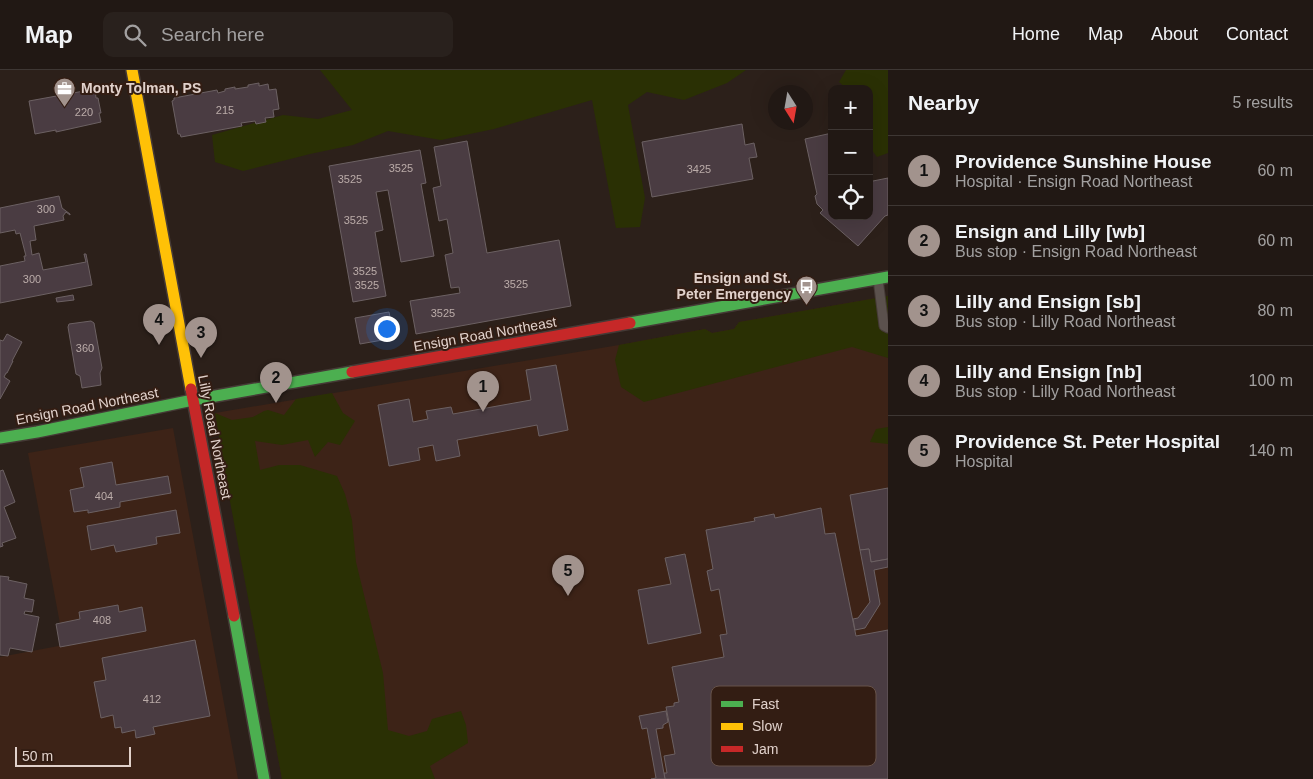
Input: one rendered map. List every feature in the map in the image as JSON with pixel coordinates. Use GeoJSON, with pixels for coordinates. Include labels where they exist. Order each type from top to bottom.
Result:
{"type":"FeatureCollection","features":[{"type":"Feature","properties":{"kind":"street","name":"Lilly Road Northeast"},"geometry":{"type":"LineString","coordinates":[[132,70],[264,779]]}},
{"type":"Feature","properties":{"kind":"street","name":"Ensign Road Northeast"},"geometry":{"type":"LineString","coordinates":[[0,438],[193,400],[883,278]]}},
{"type":"Feature","properties":{"kind":"lane"},"geometry":{"type":"LineString","coordinates":[[883,278],[884,326],[888,328]]}},
{"type":"Feature","properties":{"kind":"shaded area"},"geometry":{"type":"Polygon","coordinates":[[[888,296],[888,779],[282,779],[215,413],[705,329],[712,333],[734,329],[739,322],[888,296]]]}},
{"type":"Feature","properties":{"kind":"shaded area"},"geometry":{"type":"Polygon","coordinates":[[[173,428],[238,779],[0,779],[0,657],[64,645],[28,453],[173,428]]]}},
{"type":"Feature","properties":{"kind":"green space"},"geometry":{"type":"Polygon","coordinates":[[[320,70],[746,70],[727,83],[684,100],[647,92],[628,105],[645,198],[640,227],[616,228],[592,100],[494,129],[441,140],[388,131],[353,145],[243,171],[215,162],[212,135],[283,115],[318,119],[352,110],[320,70]]]}},
{"type":"Feature","properties":{"kind":"green space"},"geometry":{"type":"Polygon","coordinates":[[[846,70],[888,70],[888,153],[877,157],[873,152],[873,85],[842,85],[839,82],[846,70]]]}},
{"type":"Feature","properties":{"kind":"green space"},"geometry":{"type":"Polygon","coordinates":[[[888,296],[888,358],[852,347],[644,402],[621,387],[615,360],[619,345],[705,329],[712,333],[734,329],[739,322],[888,296]]]}},
{"type":"Feature","properties":{"kind":"green space"},"geometry":{"type":"Polygon","coordinates":[[[332,393],[343,413],[355,421],[340,445],[328,442],[315,457],[308,440],[282,445],[255,441],[260,470],[279,465],[300,465],[337,476],[345,494],[352,520],[356,562],[383,673],[388,730],[409,736],[427,731],[432,719],[461,711],[466,725],[468,743],[430,766],[435,779],[282,779],[215,413],[232,420],[253,417],[268,410],[284,415],[296,399],[332,393]]]}},
{"type":"Feature","properties":{"kind":"green space"},"geometry":{"type":"Polygon","coordinates":[[[888,427],[888,444],[870,442],[876,429],[888,427]]]}},
{"type":"Feature","properties":{"kind":"building"},"geometry":{"type":"Polygon","coordinates":[[[259,83],[259,86],[268,84],[269,90],[276,89],[279,109],[273,110],[274,117],[265,118],[266,122],[256,124],[255,121],[241,123],[242,126],[181,137],[178,134],[172,101],[174,98],[217,90],[218,93],[225,91],[225,89],[248,87],[248,85],[259,83]]]}},
{"type":"Feature","properties":{"kind":"building","name":"Monty Tolman, PS"},"geometry":{"type":"Polygon","coordinates":[[[95,89],[101,113],[99,113],[101,122],[56,132],[56,130],[35,134],[29,101],[95,89]]]}},
{"type":"Feature","properties":{"kind":"building"},"geometry":{"type":"Polygon","coordinates":[[[742,124],[745,145],[754,143],[757,157],[749,158],[753,179],[652,197],[642,142],[742,124]]]}},
{"type":"Feature","properties":{"kind":"building"},"geometry":{"type":"Polygon","coordinates":[[[828,134],[828,220],[820,213],[823,210],[817,204],[815,196],[817,194],[805,139],[828,134]]]}},
{"type":"Feature","properties":{"kind":"building"},"geometry":{"type":"Polygon","coordinates":[[[467,141],[487,253],[559,240],[571,306],[416,334],[410,301],[460,293],[459,287],[451,288],[445,255],[453,253],[447,219],[439,221],[433,188],[441,186],[434,147],[467,141]]]}},
{"type":"Feature","properties":{"kind":"building"},"geometry":{"type":"Polygon","coordinates":[[[420,150],[426,183],[421,184],[434,256],[401,262],[388,190],[376,192],[383,230],[375,232],[386,296],[353,302],[329,166],[420,150]]]}},
{"type":"Feature","properties":{"kind":"building"},"geometry":{"type":"Polygon","coordinates":[[[888,178],[888,215],[858,246],[828,220],[873,220],[873,181],[888,178]]]}},
{"type":"Feature","properties":{"kind":"building"},"geometry":{"type":"Polygon","coordinates":[[[59,196],[62,208],[70,215],[66,212],[63,216],[64,220],[34,226],[36,240],[30,241],[32,255],[39,253],[43,270],[86,262],[84,254],[86,254],[92,285],[0,303],[0,266],[25,261],[24,256],[26,256],[20,233],[16,234],[15,230],[0,233],[0,208],[59,196]]]}},
{"type":"Feature","properties":{"kind":"building"},"geometry":{"type":"Polygon","coordinates":[[[73,295],[74,300],[57,302],[56,298],[73,295]]]}},
{"type":"Feature","properties":{"kind":"building"},"geometry":{"type":"Polygon","coordinates":[[[389,312],[394,338],[360,344],[355,318],[389,312]]]}},
{"type":"Feature","properties":{"kind":"building"},"geometry":{"type":"Polygon","coordinates":[[[91,321],[94,323],[102,368],[100,373],[101,385],[82,388],[80,376],[76,374],[68,327],[69,324],[91,321]]]}},
{"type":"Feature","properties":{"kind":"building"},"geometry":{"type":"Polygon","coordinates":[[[7,334],[22,342],[4,377],[10,381],[0,399],[0,340],[3,341],[7,334]]]}},
{"type":"Feature","properties":{"kind":"building"},"geometry":{"type":"Polygon","coordinates":[[[556,365],[568,430],[539,436],[537,425],[457,440],[460,456],[436,461],[433,445],[418,448],[420,460],[389,466],[378,405],[409,399],[413,422],[428,419],[426,411],[451,407],[453,414],[531,400],[526,370],[556,365]]]}},
{"type":"Feature","properties":{"kind":"building"},"geometry":{"type":"Polygon","coordinates":[[[112,462],[116,485],[168,476],[171,493],[120,502],[120,507],[88,513],[88,510],[74,512],[70,490],[84,487],[80,468],[112,462]]]}},
{"type":"Feature","properties":{"kind":"building"},"geometry":{"type":"Polygon","coordinates":[[[3,470],[15,502],[4,507],[16,538],[2,543],[3,546],[0,547],[0,471],[3,470]]]}},
{"type":"Feature","properties":{"kind":"building"},"geometry":{"type":"Polygon","coordinates":[[[888,488],[888,559],[871,562],[869,549],[860,550],[850,495],[888,488]]]}},
{"type":"Feature","properties":{"kind":"building"},"geometry":{"type":"Polygon","coordinates":[[[821,508],[825,534],[835,533],[856,636],[888,630],[888,779],[665,779],[664,773],[667,773],[664,756],[675,754],[666,707],[674,706],[674,703],[679,702],[672,667],[724,657],[720,635],[727,634],[719,589],[711,591],[707,571],[713,569],[706,530],[755,521],[754,518],[774,514],[775,518],[821,508]]]}},
{"type":"Feature","properties":{"kind":"building"},"geometry":{"type":"Polygon","coordinates":[[[176,510],[180,533],[156,537],[157,544],[116,552],[114,545],[91,550],[87,526],[176,510]]]}},
{"type":"Feature","properties":{"kind":"building"},"geometry":{"type":"Polygon","coordinates":[[[869,549],[871,562],[888,559],[888,567],[874,570],[880,604],[865,628],[855,630],[853,619],[858,618],[870,602],[860,550],[869,549]]]}},
{"type":"Feature","properties":{"kind":"building"},"geometry":{"type":"Polygon","coordinates":[[[685,554],[701,633],[648,644],[638,590],[671,584],[665,558],[685,554]]]}},
{"type":"Feature","properties":{"kind":"building"},"geometry":{"type":"Polygon","coordinates":[[[0,576],[9,577],[8,580],[27,584],[24,598],[34,600],[32,612],[25,611],[24,614],[39,617],[32,652],[10,648],[8,656],[0,655],[0,576]]]}},
{"type":"Feature","properties":{"kind":"building"},"geometry":{"type":"Polygon","coordinates":[[[118,605],[119,612],[142,607],[146,631],[60,647],[56,624],[80,619],[79,612],[118,605]]]}},
{"type":"Feature","properties":{"kind":"building"},"geometry":{"type":"Polygon","coordinates":[[[195,640],[210,716],[153,727],[155,734],[136,738],[135,730],[122,733],[121,727],[115,728],[113,715],[101,718],[94,682],[106,680],[102,658],[195,640]]]}},
{"type":"Feature","properties":{"kind":"building"},"geometry":{"type":"Polygon","coordinates":[[[666,711],[668,722],[663,725],[663,728],[656,729],[665,779],[651,779],[656,778],[647,728],[642,729],[639,716],[666,711]]]}},
{"type":"Feature","properties":{"kind":"traffic: fast"},"geometry":{"type":"LineString","coordinates":[[630,323],[888,277]]}},
{"type":"Feature","properties":{"kind":"traffic: fast"},"geometry":{"type":"LineString","coordinates":[[0,438],[193,400],[352,372]]}},
{"type":"Feature","properties":{"kind":"traffic: fast"},"geometry":{"type":"LineString","coordinates":[[234,616],[264,779]]}},
{"type":"Feature","properties":{"kind":"traffic: slow"},"geometry":{"type":"LineString","coordinates":[[132,70],[191,389]]}},
{"type":"Feature","properties":{"kind":"traffic: jam"},"geometry":{"type":"LineString","coordinates":[[352,372],[630,323]]}},
{"type":"Feature","properties":{"kind":"traffic: jam"},"geometry":{"type":"LineString","coordinates":[[191,389],[234,616]]}},
{"type":"Feature","properties":{"kind":"place","name":"Monty Tolman, PS"},"geometry":{"type":"Point","coordinates":[65,107]}},
{"type":"Feature","properties":{"kind":"place","name":"Ensign and St. Peter Emergency"},"geometry":{"type":"Point","coordinates":[807,305]}},
{"type":"Feature","properties":{"kind":"place","name":"Lilly and Ensign [nb]"},"geometry":{"type":"Point","coordinates":[159,345]}},
{"type":"Feature","properties":{"kind":"place","name":"Lilly and Ensign [sb]"},"geometry":{"type":"Point","coordinates":[201,358]}},
{"type":"Feature","properties":{"kind":"place","name":"Ensign and Lilly [wb]"},"geometry":{"type":"Point","coordinates":[276,403]}},
{"type":"Feature","properties":{"kind":"place","name":"Providence Sunshine House"},"geometry":{"type":"Point","coordinates":[483,412]}},
{"type":"Feature","properties":{"kind":"place","name":"Providence St. Peter Hospital"},"geometry":{"type":"Point","coordinates":[568,596]}}]}
